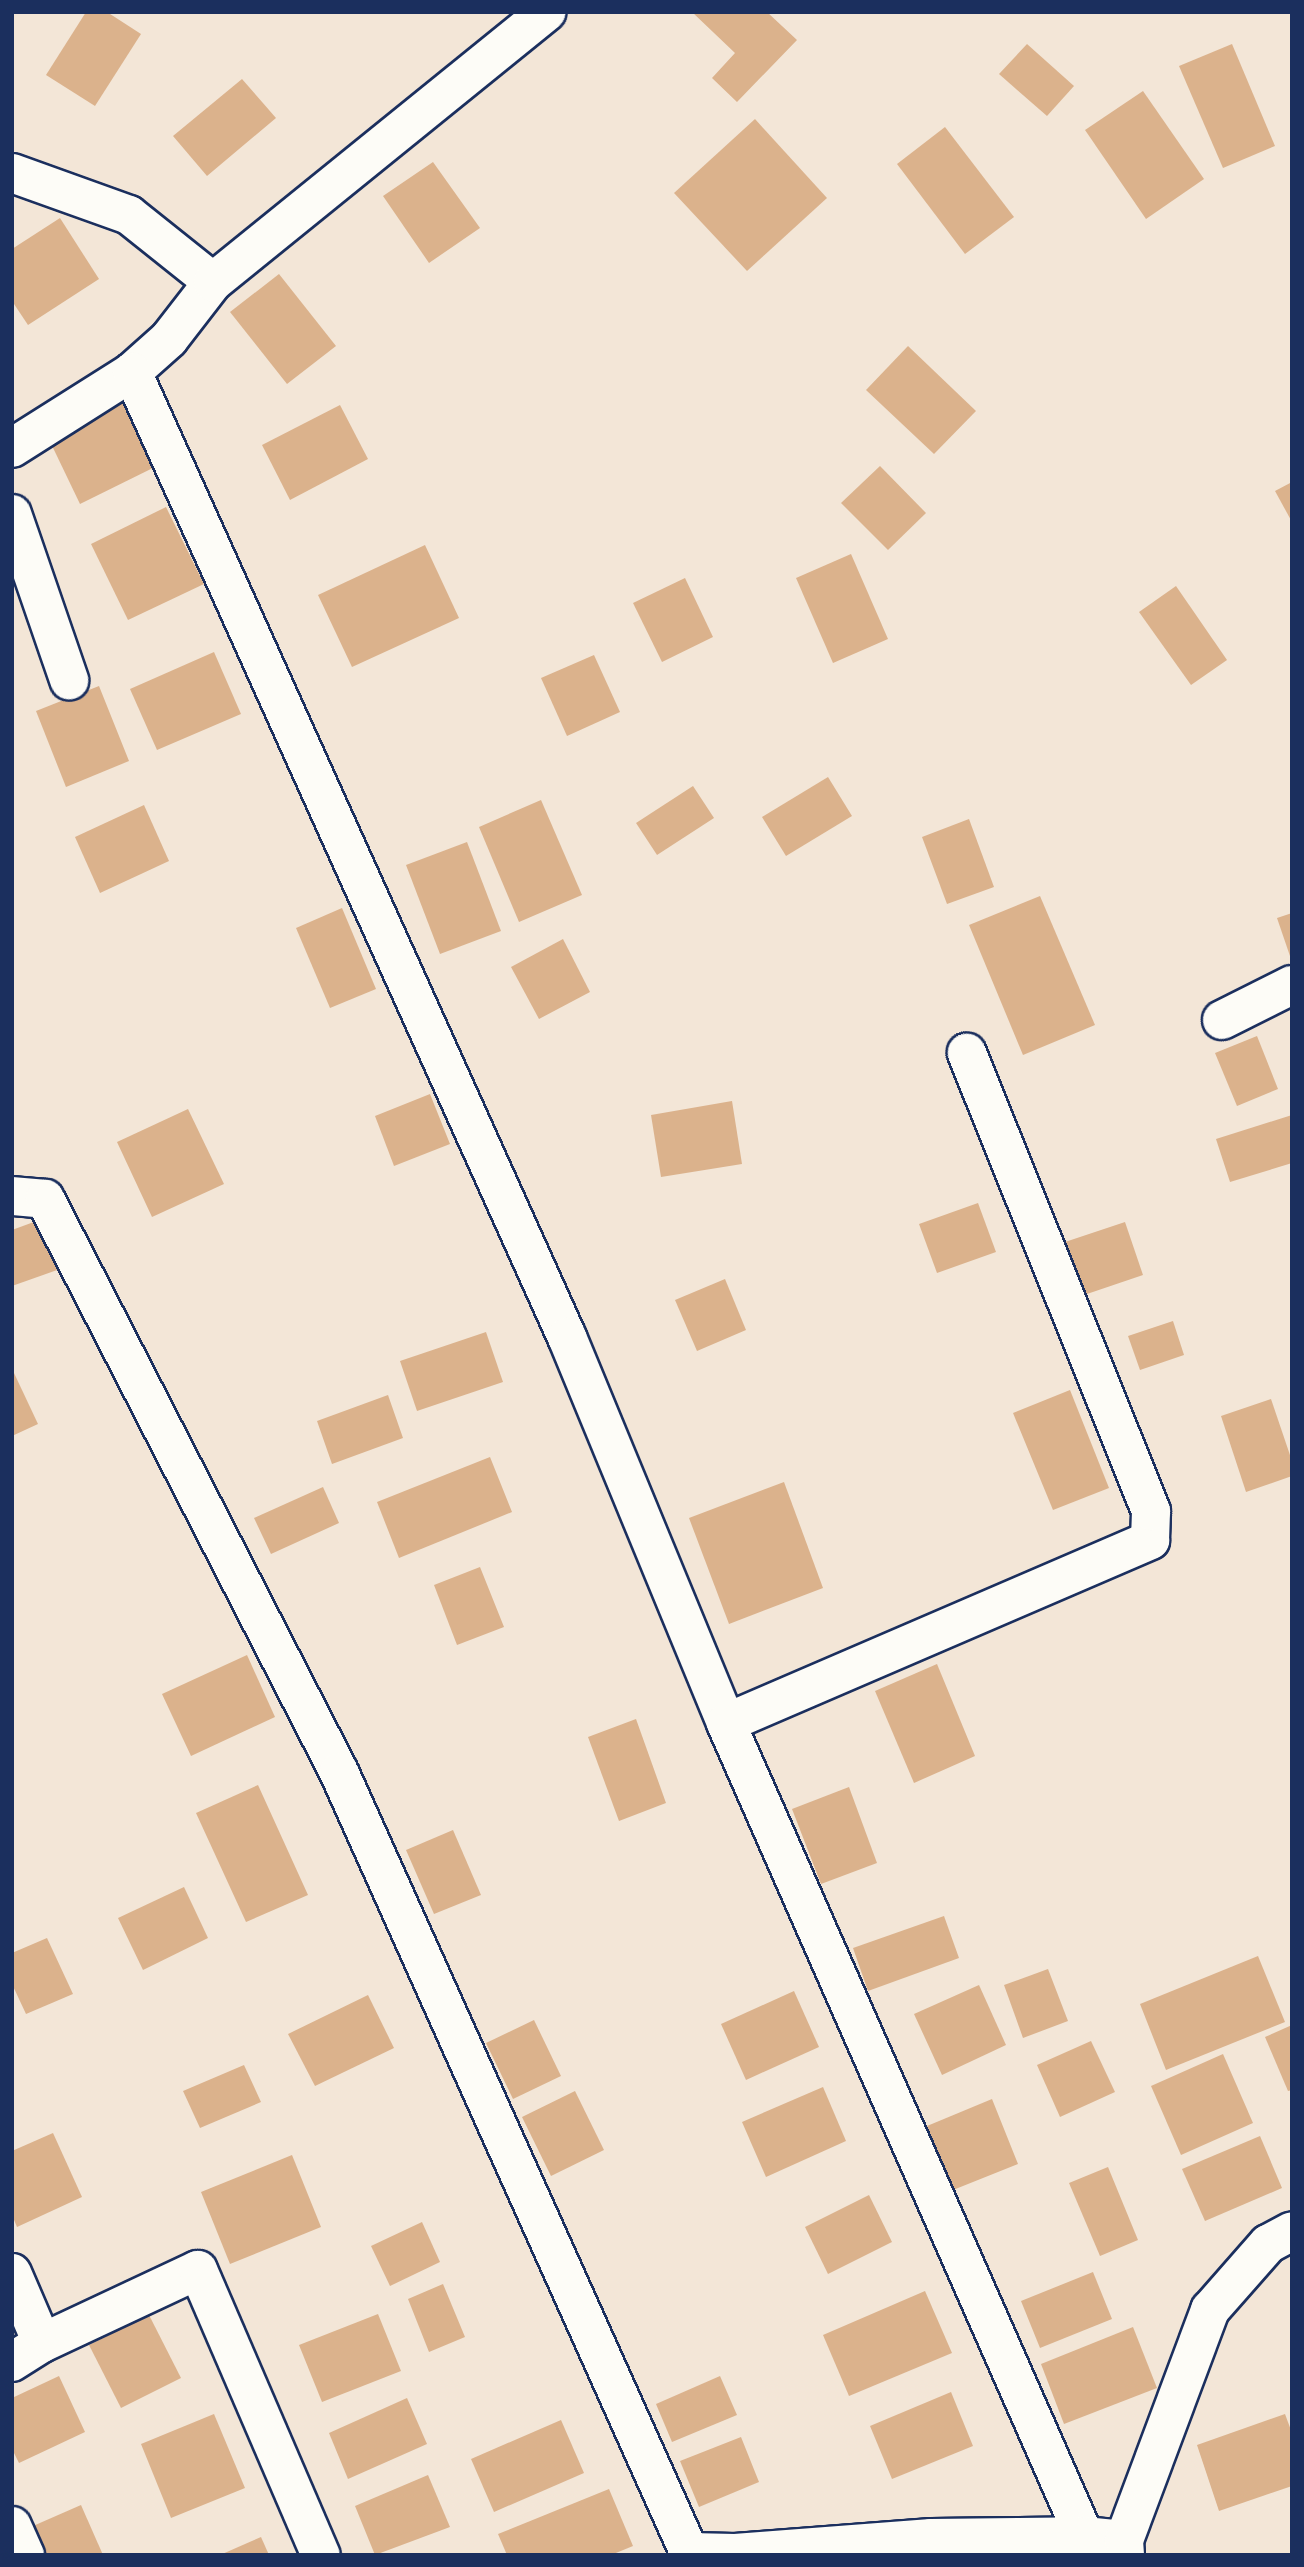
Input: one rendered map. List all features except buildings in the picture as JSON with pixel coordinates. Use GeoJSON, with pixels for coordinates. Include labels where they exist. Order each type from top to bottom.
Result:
{"type":"FeatureCollection","features":[{"type":"Feature","properties":{"kind":"street"},"geometry":{"type":"LineString","coordinates":[[12,448],[132,372],[169,339],[213,282],[547,12]]}},
{"type":"Feature","properties":{"kind":"street"},"geometry":{"type":"LineString","coordinates":[[12,173],[129,215],[213,282]]}},
{"type":"Feature","properties":{"kind":"street"},"geometry":{"type":"LineString","coordinates":[[132,372],[567,1337],[726,1723],[1084,2536]]}},
{"type":"Feature","properties":{"kind":"street"},"geometry":{"type":"LineString","coordinates":[[12,514],[69,680]]}},
{"type":"Feature","properties":{"kind":"street"},"geometry":{"type":"LineString","coordinates":[[1222,1020],[1292,985]]}},
{"type":"Feature","properties":{"kind":"street"},"geometry":{"type":"LineString","coordinates":[[726,1723],[1150,1540],[1152,1511],[967,1053]]}},
{"type":"Feature","properties":{"kind":"street"},"geometry":{"type":"LineString","coordinates":[[12,1196],[45,1199],[339,1772],[687,2553],[735,2553],[931,2538],[1084,2536],[1124,2547],[1210,2310],[1268,2244],[1292,2231]]}},
{"type":"Feature","properties":{"kind":"street"},"geometry":{"type":"LineString","coordinates":[[12,2273],[27,2353],[198,2270],[321,2555]]}},
{"type":"Feature","properties":{"kind":"street"},"geometry":{"type":"LineString","coordinates":[[12,2526],[25,2555]]}}]}
